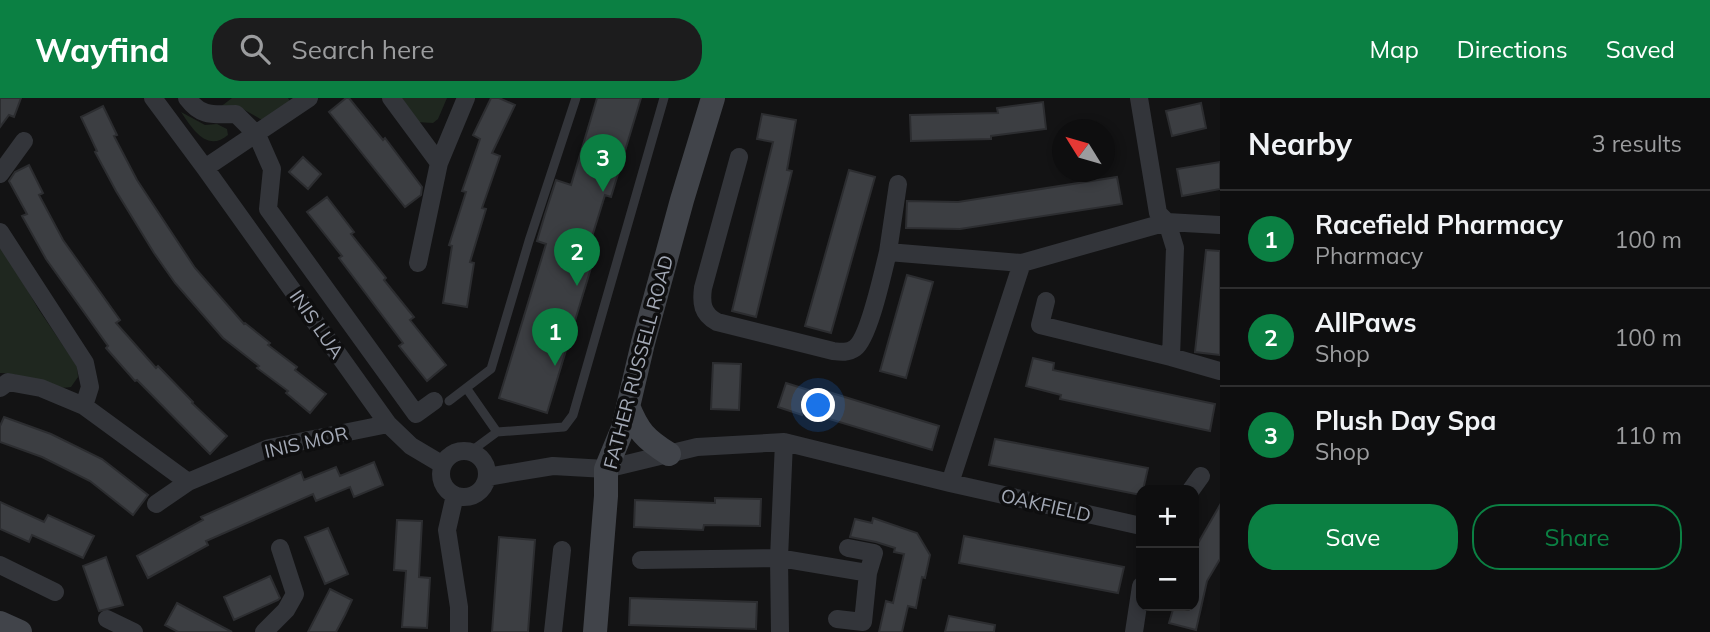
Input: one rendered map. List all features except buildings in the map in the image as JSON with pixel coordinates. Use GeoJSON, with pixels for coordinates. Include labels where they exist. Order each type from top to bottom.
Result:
{"type":"FeatureCollection","features":[{"type":"Feature","properties":{"kind":"street","name":"INIS LUA"},"geometry":{"type":"LineString","coordinates":[[153,98],[388,424],[411,446],[443,465]]}},
{"type":"Feature","properties":{"kind":"street","name":"INIS LUA"},"geometry":{"type":"LineString","coordinates":[[187,98],[194,108],[205,114],[236,114],[257,135],[272,169],[268,209],[416,414],[442,401]]}},
{"type":"Feature","properties":{"kind":"street"},"geometry":{"type":"LineString","coordinates":[[205,167],[309,98]]}},
{"type":"Feature","properties":{"kind":"street"},"geometry":{"type":"LineString","coordinates":[[391,98],[439,163]]}},
{"type":"Feature","properties":{"kind":"street"},"geometry":{"type":"LineString","coordinates":[[418,263],[439,163],[466,98]]}},
{"type":"Feature","properties":{"kind":"street","name":"FATHER RUSSELL ROAD"},"geometry":{"type":"LineString","coordinates":[[595,632],[606,469],[623,428],[682,200],[713,98]]}},
{"type":"Feature","properties":{"kind":"street"},"geometry":{"type":"LineString","coordinates":[[1139,98],[1158,213],[1167,222],[1175,248],[1171,357]]}},
{"type":"Feature","properties":{"kind":"street"},"geometry":{"type":"LineString","coordinates":[[0,174],[24,141]]}},
{"type":"Feature","properties":{"kind":"street"},"geometry":{"type":"LineString","coordinates":[[739,157],[703,288],[703,309],[712,319],[833,351],[856,348],[866,331],[888,252],[898,184]]}},
{"type":"Feature","properties":{"kind":"street"},"geometry":{"type":"LineString","coordinates":[[888,252],[1022,263],[1167,222],[1220,225]]}},
{"type":"Feature","properties":{"kind":"street"},"geometry":{"type":"LineString","coordinates":[[0,232],[85,363],[90,387],[84,406]]}},
{"type":"Feature","properties":{"kind":"street"},"geometry":{"type":"LineString","coordinates":[[950,483],[1022,263]]}},
{"type":"Feature","properties":{"kind":"street"},"geometry":{"type":"LineString","coordinates":[[1046,302],[1040,325],[1171,357],[1220,372]]}},
{"type":"Feature","properties":{"kind":"street"},"geometry":{"type":"LineString","coordinates":[[0,388],[8,382],[41,388],[84,406],[188,482]]}},
{"type":"Feature","properties":{"kind":"street"},"geometry":{"type":"LineString","coordinates":[[628,406],[636,428],[669,454]]}},
{"type":"Feature","properties":{"kind":"street","name":"INIS MOR"},"geometry":{"type":"LineString","coordinates":[[156,504],[188,482],[269,448],[388,424]]}},
{"type":"Feature","properties":{"kind":"street"},"geometry":{"type":"LineString","coordinates":[[780,632],[779,558],[784,443]]}},
{"type":"Feature","properties":{"kind":"street","name":"OAKFIELD"},"geometry":{"type":"LineString","coordinates":[[487,477],[553,466],[606,469],[697,447],[784,443],[1136,525]]}},
{"type":"Feature","properties":{"kind":"street"},"geometry":{"type":"LineString","coordinates":[[457,452],[471,452],[482,459],[487,477],[481,490],[475,494],[455,495],[444,485],[443,465],[446,459],[457,452]]}},
{"type":"Feature","properties":{"kind":"street"},"geometry":{"type":"LineString","coordinates":[[455,495],[447,530],[459,607],[459,632]]}},
{"type":"Feature","properties":{"kind":"street"},"geometry":{"type":"LineString","coordinates":[[264,632],[286,610],[295,594],[280,548]]}},
{"type":"Feature","properties":{"kind":"street"},"geometry":{"type":"LineString","coordinates":[[838,619],[863,622],[868,573],[874,553],[848,548]]}},
{"type":"Feature","properties":{"kind":"street"},"geometry":{"type":"LineString","coordinates":[[553,632],[562,550]]}},
{"type":"Feature","properties":{"kind":"street"},"geometry":{"type":"LineString","coordinates":[[640,560],[779,558],[868,573]]}},
{"type":"Feature","properties":{"kind":"street"},"geometry":{"type":"LineString","coordinates":[[0,565],[55,592]]}},
{"type":"Feature","properties":{"kind":"street"},"geometry":{"type":"LineString","coordinates":[[1134,632],[1137,611]]}},
{"type":"Feature","properties":{"kind":"street"},"geometry":{"type":"LineString","coordinates":[[107,619],[134,632]]}},
{"type":"Feature","properties":{"kind":"street"},"geometry":{"type":"LineString","coordinates":[[0,623],[20,632]]}},
{"type":"Feature","properties":{"kind":"lane"},"geometry":{"type":"LineString","coordinates":[[442,401],[467,389],[491,369],[576,98]]}},
{"type":"Feature","properties":{"kind":"lane"},"geometry":{"type":"LineString","coordinates":[[471,452],[497,432],[564,427],[573,415],[664,98]]}},
{"type":"Feature","properties":{"kind":"lane"},"geometry":{"type":"LineString","coordinates":[[467,389],[497,432]]}},
{"type":"Feature","properties":{"kind":"shaded area"},"geometry":{"type":"Polygon","coordinates":[[[232,98],[288,98],[291,103],[262,120],[243,109],[219,108],[232,98]]]}},
{"type":"Feature","properties":{"kind":"shaded area"},"geometry":{"type":"Polygon","coordinates":[[[399,98],[447,98],[438,119],[433,123],[416,122],[399,98]]]}},
{"type":"Feature","properties":{"kind":"shaded area"},"geometry":{"type":"Polygon","coordinates":[[[181,112],[205,125],[217,124],[227,129],[228,135],[220,140],[207,140],[195,131],[181,112]]]}},
{"type":"Feature","properties":{"kind":"shaded area"},"geometry":{"type":"Polygon","coordinates":[[[0,243],[39,310],[77,366],[78,377],[71,387],[54,387],[18,375],[0,373],[0,243]]]}},
{"type":"Feature","properties":{"kind":"place","name":"Plush Day Spa"},"geometry":{"type":"Point","coordinates":[603,192]}},
{"type":"Feature","properties":{"kind":"place","name":"AllPaws"},"geometry":{"type":"Point","coordinates":[577,286]}},
{"type":"Feature","properties":{"kind":"place","name":"Racefield Pharmacy"},"geometry":{"type":"Point","coordinates":[555,366]}}]}
